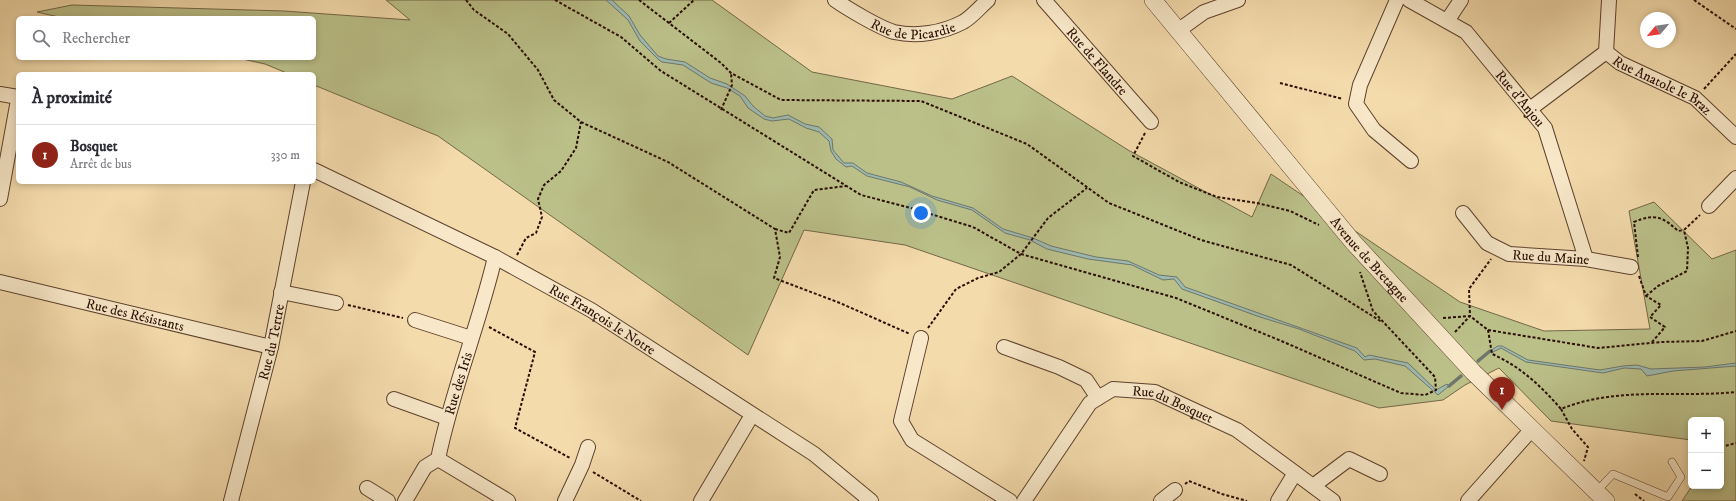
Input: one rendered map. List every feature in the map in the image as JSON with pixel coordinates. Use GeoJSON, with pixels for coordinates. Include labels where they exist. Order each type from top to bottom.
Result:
{"type":"FeatureCollection","features":[{"type":"Feature","properties":{"kind":"street","name":"Rue de Picardie"},"geometry":{"type":"LineString","coordinates":[[835,0],[850,10],[894,32],[918,34],[943,31],[964,21],[988,0]]}},
{"type":"Feature","properties":{"kind":"street","name":"Rue de Flandre"},"geometry":{"type":"LineString","coordinates":[[1044,0],[1151,122]]}},
{"type":"Feature","properties":{"kind":"street","name":"Avenue de Bretagne"},"geometry":{"type":"LineString","coordinates":[[1153,0],[1353,242],[1473,372],[1601,496]]}},
{"type":"Feature","properties":{"kind":"street"},"geometry":{"type":"LineString","coordinates":[[1179,30],[1204,12],[1238,0]]}},
{"type":"Feature","properties":{"kind":"street"},"geometry":{"type":"LineString","coordinates":[[1397,0],[1360,85],[1356,104],[1374,130],[1411,161]]}},
{"type":"Feature","properties":{"kind":"street","name":"Rue d'Anjou"},"geometry":{"type":"LineString","coordinates":[[1409,0],[1466,32],[1545,128],[1586,259]]}},
{"type":"Feature","properties":{"kind":"street"},"geometry":{"type":"LineString","coordinates":[[1447,21],[1461,0]]}},
{"type":"Feature","properties":{"kind":"street"},"geometry":{"type":"LineString","coordinates":[[1530,110],[1606,52],[1610,0]]}},
{"type":"Feature","properties":{"kind":"street","name":"Rue Anatole le Braz"},"geometry":{"type":"LineString","coordinates":[[1606,52],[1620,63],[1695,98],[1736,137]]}},
{"type":"Feature","properties":{"kind":"street"},"geometry":{"type":"LineString","coordinates":[[0,94],[16,98]]}},
{"type":"Feature","properties":{"kind":"street"},"geometry":{"type":"LineString","coordinates":[[0,198],[16,109]]}},
{"type":"Feature","properties":{"kind":"street","name":"Rue François le Notre"},"geometry":{"type":"LineString","coordinates":[[316,171],[495,256],[591,310],[814,454],[871,501]]}},
{"type":"Feature","properties":{"kind":"street"},"geometry":{"type":"LineString","coordinates":[[1709,206],[1736,178]]}},
{"type":"Feature","properties":{"kind":"street","name":"Rue du Tertre"},"geometry":{"type":"LineString","coordinates":[[231,501],[271,347],[303,184]]}},
{"type":"Feature","properties":{"kind":"street","name":"Rue du Maine"},"geometry":{"type":"LineString","coordinates":[[1463,213],[1487,243],[1509,254],[1586,259],[1630,267]]}},
{"type":"Feature","properties":{"kind":"street","name":"Rue des Iris"},"geometry":{"type":"LineString","coordinates":[[438,459],[447,418],[477,321],[495,256]]}},
{"type":"Feature","properties":{"kind":"street","name":"Rue des Résistants"},"geometry":{"type":"LineString","coordinates":[[0,282],[271,347]]}},
{"type":"Feature","properties":{"kind":"street"},"geometry":{"type":"LineString","coordinates":[[281,292],[336,303]]}},
{"type":"Feature","properties":{"kind":"street"},"geometry":{"type":"LineString","coordinates":[[415,320],[471,338]]}},
{"type":"Feature","properties":{"kind":"street"},"geometry":{"type":"LineString","coordinates":[[921,338],[901,421],[912,440],[1010,501]]}},
{"type":"Feature","properties":{"kind":"street"},"geometry":{"type":"LineString","coordinates":[[1004,347],[1059,367],[1086,380],[1098,398]]}},
{"type":"Feature","properties":{"kind":"street","name":"Rue du Bosquet"},"geometry":{"type":"LineString","coordinates":[[1024,501],[1090,403],[1113,389],[1155,392],[1237,430],[1331,500]]}},
{"type":"Feature","properties":{"kind":"street"},"geometry":{"type":"LineString","coordinates":[[394,399],[447,418]]}},
{"type":"Feature","properties":{"kind":"street"},"geometry":{"type":"LineString","coordinates":[[701,501],[752,415]]}},
{"type":"Feature","properties":{"kind":"street"},"geometry":{"type":"LineString","coordinates":[[1468,501],[1532,429]]}},
{"type":"Feature","properties":{"kind":"street"},"geometry":{"type":"LineString","coordinates":[[564,501],[582,465],[588,446]]}},
{"type":"Feature","properties":{"kind":"street"},"geometry":{"type":"LineString","coordinates":[[405,501],[425,467],[438,459],[508,501]]}},
{"type":"Feature","properties":{"kind":"street"},"geometry":{"type":"LineString","coordinates":[[1313,486],[1349,459],[1380,474]]}},
{"type":"Feature","properties":{"kind":"street"},"geometry":{"type":"LineString","coordinates":[[1278,501],[1295,473]]}},
{"type":"Feature","properties":{"kind":"street"},"geometry":{"type":"LineString","coordinates":[[367,488],[388,501]]}},
{"type":"Feature","properties":{"kind":"street"},"geometry":{"type":"LineString","coordinates":[[1161,501],[1174,490]]}},
{"type":"Feature","properties":{"kind":"lane"},"geometry":{"type":"LineString","coordinates":[[1601,496],[1614,474],[1668,497],[1681,477],[1672,462]]}},
{"type":"Feature","properties":{"kind":"path"},"geometry":{"type":"LineString","coordinates":[[466,0],[474,10],[508,34],[538,70],[554,100],[581,122],[668,162],[775,229],[789,234],[814,190],[846,186]]}},
{"type":"Feature","properties":{"kind":"path"},"geometry":{"type":"LineString","coordinates":[[554,0],[621,37],[660,71],[861,195],[911,208],[973,227],[1021,254],[1176,298],[1279,340],[1400,393],[1425,395],[1436,390],[1435,377],[1373,311],[1359,268]]}},
{"type":"Feature","properties":{"kind":"path"},"geometry":{"type":"LineString","coordinates":[[639,0],[732,73],[781,100],[921,101],[1028,144],[1108,203],[1201,240],[1291,265],[1384,324]]}},
{"type":"Feature","properties":{"kind":"path"},"geometry":{"type":"LineString","coordinates":[[669,23],[694,0]]}},
{"type":"Feature","properties":{"kind":"path"},"geometry":{"type":"LineString","coordinates":[[1694,0],[1736,29]]}},
{"type":"Feature","properties":{"kind":"path"},"geometry":{"type":"LineString","coordinates":[[1695,98],[1736,54]]}},
{"type":"Feature","properties":{"kind":"path"},"geometry":{"type":"LineString","coordinates":[[721,110],[732,84],[732,73]]}},
{"type":"Feature","properties":{"kind":"path"},"geometry":{"type":"LineString","coordinates":[[1280,83],[1356,101]]}},
{"type":"Feature","properties":{"kind":"path"},"geometry":{"type":"LineString","coordinates":[[514,261],[526,238],[536,232],[542,217],[538,199],[544,185],[561,171],[576,148],[581,122]]}},
{"type":"Feature","properties":{"kind":"path"},"geometry":{"type":"LineString","coordinates":[[1151,122],[1133,156],[1179,182],[1217,197],[1257,203],[1290,211],[1320,225]]}},
{"type":"Feature","properties":{"kind":"path"},"geometry":{"type":"LineString","coordinates":[[775,229],[780,257],[774,278],[840,303],[921,338],[956,289],[978,278],[999,272],[1021,254],[1048,218],[1087,188]]}},
{"type":"Feature","properties":{"kind":"path"},"geometry":{"type":"LineString","coordinates":[[1651,343],[1665,327],[1650,317],[1661,305],[1646,296],[1638,271],[1630,267],[1638,256],[1634,222],[1651,217],[1664,219],[1678,231],[1684,230],[1709,206]]}},
{"type":"Feature","properties":{"kind":"path"},"geometry":{"type":"LineString","coordinates":[[1646,296],[1658,286],[1687,271],[1688,248],[1684,230]]}},
{"type":"Feature","properties":{"kind":"path"},"geometry":{"type":"LineString","coordinates":[[1446,343],[1470,316],[1469,289],[1487,266],[1497,248]]}},
{"type":"Feature","properties":{"kind":"path"},"geometry":{"type":"LineString","coordinates":[[336,303],[415,320]]}},
{"type":"Feature","properties":{"kind":"path"},"geometry":{"type":"LineString","coordinates":[[1424,320],[1470,316],[1488,330],[1598,348],[1651,343],[1702,341],[1736,331]]}},
{"type":"Feature","properties":{"kind":"path"},"geometry":{"type":"LineString","coordinates":[[477,321],[535,352],[515,428],[582,465],[641,501]]}},
{"type":"Feature","properties":{"kind":"path"},"geometry":{"type":"LineString","coordinates":[[1488,330],[1492,354],[1502,358],[1535,381],[1561,409],[1572,429],[1588,447],[1580,475]]}},
{"type":"Feature","properties":{"kind":"path"},"geometry":{"type":"LineString","coordinates":[[1561,409],[1578,402],[1622,394],[1736,392]]}},
{"type":"Feature","properties":{"kind":"path"},"geometry":{"type":"LineString","coordinates":[[1724,446],[1736,443]]}},
{"type":"Feature","properties":{"kind":"path"},"geometry":{"type":"LineString","coordinates":[[1174,490],[1189,481],[1222,494],[1247,501]]}},
{"type":"Feature","properties":{"kind":"path"},"geometry":{"type":"LineString","coordinates":[[1632,492],[1644,501]]}},
{"type":"Feature","properties":{"kind":"green space"},"geometry":{"type":"Polygon","coordinates":[[[386,0],[712,0],[812,72],[952,99],[1012,76],[1128,150],[1252,217],[1271,174],[1460,302],[1544,331],[1650,329],[1629,211],[1654,202],[1712,259],[1736,250],[1736,501],[1682,501],[1690,489],[1724,489],[1724,417],[1688,417],[1688,440],[1551,421],[1499,368],[1465,385],[1443,400],[1379,408],[905,245],[804,230],[748,355],[438,136],[316,86],[316,72],[284,72],[265,64],[247,60],[316,60],[316,16],[54,16],[37,12],[72,5],[284,11],[410,20],[386,0]]]}},
{"type":"Feature","properties":{"kind":"water"},"geometry":{"type":"Polygon","coordinates":[[[606,0],[612,0],[629,16],[640,35],[658,56],[685,62],[710,78],[727,84],[745,96],[753,106],[765,116],[773,118],[788,115],[805,124],[819,127],[832,139],[833,150],[844,163],[853,163],[867,173],[901,182],[932,196],[973,208],[1003,229],[1033,238],[1051,246],[1096,257],[1128,261],[1159,275],[1177,277],[1185,287],[1357,348],[1365,357],[1369,355],[1408,363],[1436,390],[1447,384],[1449,386],[1438,395],[1405,366],[1375,359],[1364,360],[1355,351],[1299,329],[1260,317],[1182,289],[1174,279],[1163,280],[1132,265],[1088,259],[1047,249],[1030,240],[1005,233],[972,210],[937,200],[910,187],[867,176],[852,166],[846,167],[836,159],[831,151],[829,141],[819,132],[806,128],[789,119],[772,121],[764,119],[748,108],[740,96],[727,88],[711,83],[683,65],[662,62],[659,60],[640,41],[628,20],[606,0]]]}},
{"type":"Feature","properties":{"kind":"water"},"geometry":{"type":"Polygon","coordinates":[[[1498,346],[1502,346],[1528,360],[1600,370],[1637,365],[1651,369],[1705,367],[1736,363],[1736,366],[1673,371],[1647,376],[1641,369],[1624,368],[1603,373],[1526,362],[1501,348],[1491,353],[1490,351],[1498,346]]]}},
{"type":"Feature","properties":{"kind":"waterway"},"geometry":{"type":"LineString","coordinates":[[1478,361],[1490,351]]}},
{"type":"Feature","properties":{"kind":"waterway"},"geometry":{"type":"LineString","coordinates":[[1449,386],[1461,376]]}},
{"type":"Feature","properties":{"kind":"place","name":"Bosquet"},"geometry":{"type":"Point","coordinates":[1502,410]}}]}
